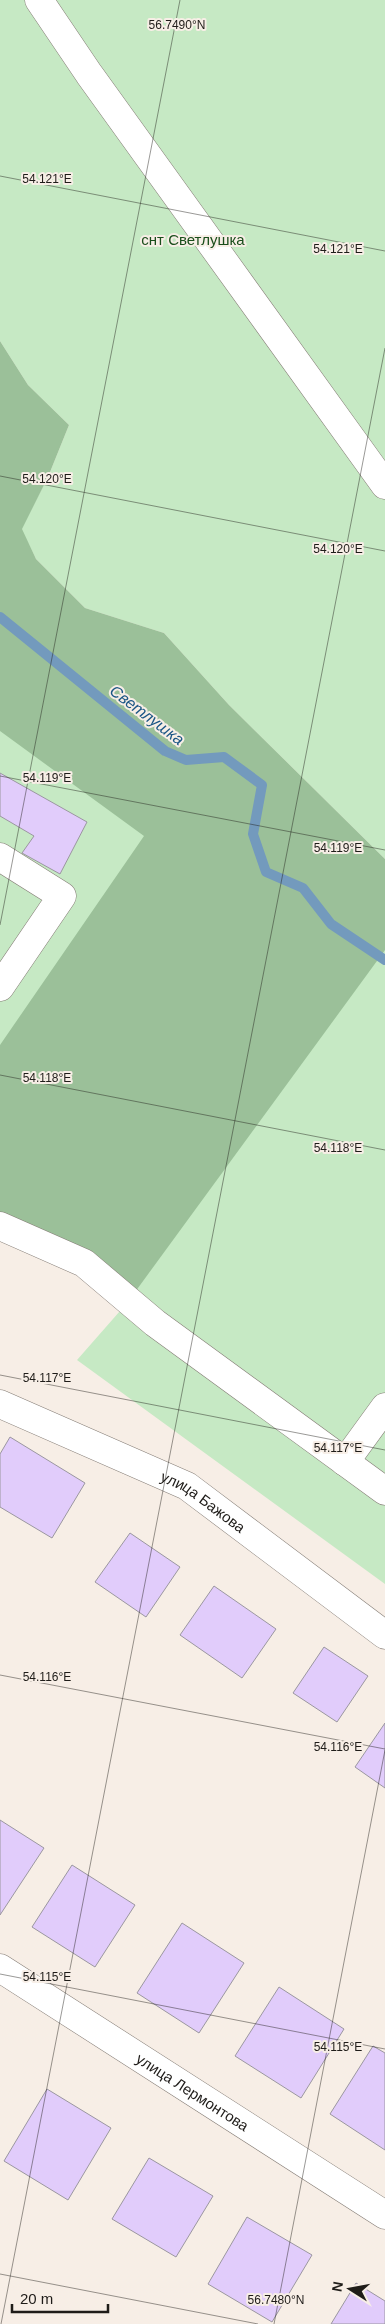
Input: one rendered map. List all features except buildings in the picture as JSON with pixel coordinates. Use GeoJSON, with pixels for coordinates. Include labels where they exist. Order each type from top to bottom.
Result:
{"type":"FeatureCollection","features":[{"type":"Feature","properties":{"kind":"street"},"geometry":{"type":"LineString","coordinates":[[39,0],[88,74],[385,485]]}},
{"type":"Feature","properties":{"kind":"street"},"geometry":{"type":"LineString","coordinates":[[0,857],[62,896],[0,986]]}},
{"type":"Feature","properties":{"kind":"street"},"geometry":{"type":"LineString","coordinates":[[0,1226],[84,1263],[154,1323],[385,1491]]}},
{"type":"Feature","properties":{"kind":"street","name":"улица Бажова"},"geometry":{"type":"LineString","coordinates":[[0,1404],[187,1486],[385,1636]]}},
{"type":"Feature","properties":{"kind":"street"},"geometry":{"type":"LineString","coordinates":[[345,1462],[385,1407]]}},
{"type":"Feature","properties":{"kind":"street","name":"улица Лермонтова"},"geometry":{"type":"LineString","coordinates":[[0,1968],[385,2215]]}},
{"type":"Feature","properties":{"kind":"green space","name":"снт Светлушка"},"geometry":{"type":"Polygon","coordinates":[[[0,0],[385,0],[385,859],[229,705],[164,633],[85,608],[36,559],[21,529],[48,477],[69,425],[28,385],[0,341],[0,0]]]}},
{"type":"Feature","properties":{"kind":"green space"},"geometry":{"type":"Polygon","coordinates":[[[0,341],[28,385],[69,425],[48,477],[22,529],[36,559],[85,608],[164,633],[229,705],[385,859],[385,950],[127,1303],[0,1216],[0,1045],[144,836],[0,731],[0,341]]]}},
{"type":"Feature","properties":{"kind":"green space"},"geometry":{"type":"Polygon","coordinates":[[[0,719],[385,927],[385,1584],[77,1360],[127,1303],[0,1216],[0,719]]]}},
{"type":"Feature","properties":{"kind":"waterway","name":"Светлушка"},"geometry":{"type":"LineString","coordinates":[[0,617],[165,751],[186,760],[224,757],[262,785],[253,834],[266,872],[303,888],[331,924],[385,960]]}}]}
